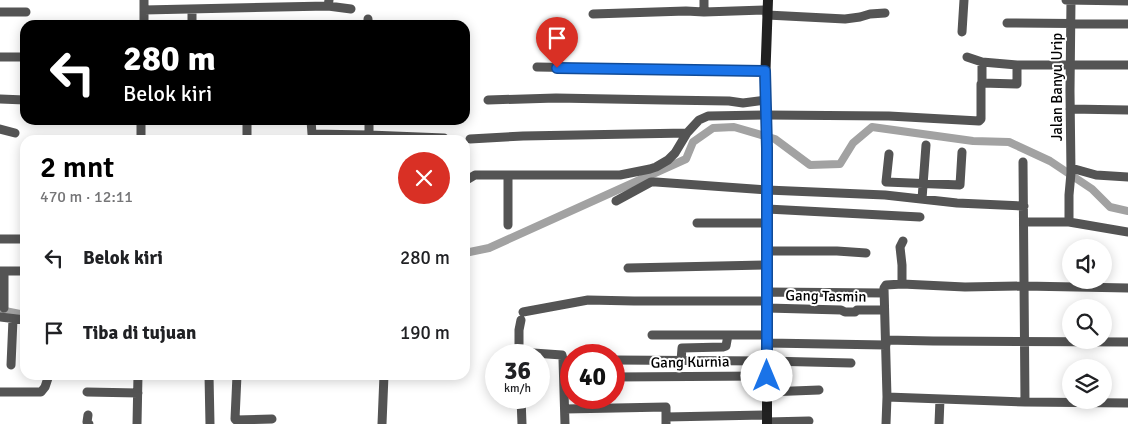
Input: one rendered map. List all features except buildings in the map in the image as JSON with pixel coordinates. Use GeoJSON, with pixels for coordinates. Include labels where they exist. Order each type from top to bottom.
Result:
{"type":"FeatureCollection","features":[{"type":"Feature","properties":{"kind":"street"},"geometry":{"type":"LineString","coordinates":[[144,0],[144,20]]}},
{"type":"Feature","properties":{"kind":"street"},"geometry":{"type":"LineString","coordinates":[[704,0],[704,12]]}},
{"type":"Feature","properties":{"kind":"street"},"geometry":{"type":"LineString","coordinates":[[962,32],[964,0]]}},
{"type":"Feature","properties":{"kind":"street"},"geometry":{"type":"LineString","coordinates":[[1066,0],[1128,1]]}},
{"type":"Feature","properties":{"kind":"street","name":"Jalan Banyu Urip"},"geometry":{"type":"LineString","coordinates":[[1069,222],[1071,175],[1071,0]]}},
{"type":"Feature","properties":{"kind":"street"},"geometry":{"type":"LineString","coordinates":[[144,10],[328,3],[351,10]]}},
{"type":"Feature","properties":{"kind":"street"},"geometry":{"type":"LineString","coordinates":[[767,8],[765,71],[767,130],[767,420]]}},
{"type":"Feature","properties":{"kind":"street"},"geometry":{"type":"LineString","coordinates":[[593,14],[704,12],[767,8],[845,19],[870,14],[885,14]]}},
{"type":"Feature","properties":{"kind":"street"},"geometry":{"type":"LineString","coordinates":[[192,9],[192,20]]}},
{"type":"Feature","properties":{"kind":"street"},"geometry":{"type":"LineString","coordinates":[[0,12],[26,12]]}},
{"type":"Feature","properties":{"kind":"street"},"geometry":{"type":"LineString","coordinates":[[1007,23],[1128,24]]}},
{"type":"Feature","properties":{"kind":"street"},"geometry":{"type":"LineString","coordinates":[[0,57],[20,57]]}},
{"type":"Feature","properties":{"kind":"street"},"geometry":{"type":"LineString","coordinates":[[968,57],[982,62],[1017,65],[1128,65]]}},
{"type":"Feature","properties":{"kind":"street"},"geometry":{"type":"LineString","coordinates":[[470,178],[475,175],[620,175],[650,169],[672,157],[687,133],[699,120],[708,116],[889,116],[979,121],[982,119],[982,62]]}},
{"type":"Feature","properties":{"kind":"street"},"geometry":{"type":"LineString","coordinates":[[982,83],[1016,84],[1017,65]]}},
{"type":"Feature","properties":{"kind":"street"},"geometry":{"type":"LineString","coordinates":[[537,67],[765,71]]}},
{"type":"Feature","properties":{"kind":"street"},"geometry":{"type":"LineString","coordinates":[[488,100],[556,98],[729,101],[743,103],[766,100]]}},
{"type":"Feature","properties":{"kind":"street"},"geometry":{"type":"LineString","coordinates":[[0,99],[20,100]]}},
{"type":"Feature","properties":{"kind":"street"},"geometry":{"type":"LineString","coordinates":[[1070,109],[1128,110]]}},
{"type":"Feature","properties":{"kind":"street"},"geometry":{"type":"LineString","coordinates":[[369,125],[369,135]]}},
{"type":"Feature","properties":{"kind":"street"},"geometry":{"type":"LineString","coordinates":[[0,129],[15,133]]}},
{"type":"Feature","properties":{"kind":"street"},"geometry":{"type":"LineString","coordinates":[[470,139],[524,136],[687,133]]}},
{"type":"Feature","properties":{"kind":"street"},"geometry":{"type":"LineString","coordinates":[[922,199],[926,145]]}},
{"type":"Feature","properties":{"kind":"street"},"geometry":{"type":"LineString","coordinates":[[886,182],[960,185],[962,152]]}},
{"type":"Feature","properties":{"kind":"street"},"geometry":{"type":"LineString","coordinates":[[885,195],[889,154]]}},
{"type":"Feature","properties":{"kind":"street"},"geometry":{"type":"LineString","coordinates":[[1023,162],[1025,402]]}},
{"type":"Feature","properties":{"kind":"street"},"geometry":{"type":"LineString","coordinates":[[508,175],[508,225]]}},
{"type":"Feature","properties":{"kind":"street"},"geometry":{"type":"LineString","coordinates":[[1071,175],[1128,178]]}},
{"type":"Feature","properties":{"kind":"street"},"geometry":{"type":"LineString","coordinates":[[616,201],[650,182],[656,182],[767,190],[885,195],[966,203],[1024,206]]}},
{"type":"Feature","properties":{"kind":"street"},"geometry":{"type":"LineString","coordinates":[[767,209],[920,217]]}},
{"type":"Feature","properties":{"kind":"street"},"geometry":{"type":"LineString","coordinates":[[1024,222],[1069,222],[1128,232]]}},
{"type":"Feature","properties":{"kind":"street"},"geometry":{"type":"LineString","coordinates":[[697,223],[767,223]]}},
{"type":"Feature","properties":{"kind":"street"},"geometry":{"type":"LineString","coordinates":[[0,239],[20,239]]}},
{"type":"Feature","properties":{"kind":"street"},"geometry":{"type":"LineString","coordinates":[[902,284],[900,247],[903,241]]}},
{"type":"Feature","properties":{"kind":"street"},"geometry":{"type":"LineString","coordinates":[[767,251],[866,253]]}},
{"type":"Feature","properties":{"kind":"street"},"geometry":{"type":"LineString","coordinates":[[628,268],[767,265]]}},
{"type":"Feature","properties":{"kind":"street"},"geometry":{"type":"LineString","coordinates":[[20,271],[2,271],[2,313],[13,319],[20,320]]}},
{"type":"Feature","properties":{"kind":"street"},"geometry":{"type":"LineString","coordinates":[[886,424],[884,288],[886,285],[1128,288]]}},
{"type":"Feature","properties":{"kind":"street"},"geometry":{"type":"LineString","coordinates":[[519,344],[522,316],[588,300],[767,301],[884,293]]}},
{"type":"Feature","properties":{"kind":"street","name":"Gang Tasmin"},"geometry":{"type":"LineString","coordinates":[[767,301],[842,310],[844,312],[884,310]]}},
{"type":"Feature","properties":{"kind":"street"},"geometry":{"type":"LineString","coordinates":[[11,366],[13,319]]}},
{"type":"Feature","properties":{"kind":"street"},"geometry":{"type":"LineString","coordinates":[[652,335],[728,335],[767,339],[886,343],[933,341],[1128,342]]}},
{"type":"Feature","properties":{"kind":"street"},"geometry":{"type":"LineString","coordinates":[[681,361],[682,348],[723,347],[726,346],[728,335]]}},
{"type":"Feature","properties":{"kind":"street"},"geometry":{"type":"LineString","coordinates":[[625,360],[851,363]]}},
{"type":"Feature","properties":{"kind":"street","name":"Gang Kurnia"},"geometry":{"type":"LineString","coordinates":[[625,377],[767,376]]}},
{"type":"Feature","properties":{"kind":"street"},"geometry":{"type":"LineString","coordinates":[[0,392],[40,392],[47,380]]}},
{"type":"Feature","properties":{"kind":"street"},"geometry":{"type":"LineString","coordinates":[[130,424],[137,424],[138,380]]}},
{"type":"Feature","properties":{"kind":"street"},"geometry":{"type":"LineString","coordinates":[[209,380],[210,424]]}},
{"type":"Feature","properties":{"kind":"street"},"geometry":{"type":"LineString","coordinates":[[237,380],[235,419],[272,419]]}},
{"type":"Feature","properties":{"kind":"street"},"geometry":{"type":"LineString","coordinates":[[382,424],[384,380]]}},
{"type":"Feature","properties":{"kind":"street"},"geometry":{"type":"LineString","coordinates":[[767,392],[819,390]]}},
{"type":"Feature","properties":{"kind":"street"},"geometry":{"type":"LineString","coordinates":[[87,392],[138,393]]}},
{"type":"Feature","properties":{"kind":"street"},"geometry":{"type":"LineString","coordinates":[[887,397],[1128,404]]}},
{"type":"Feature","properties":{"kind":"street"},"geometry":{"type":"LineString","coordinates":[[939,424],[940,399]]}},
{"type":"Feature","properties":{"kind":"street"},"geometry":{"type":"LineString","coordinates":[[625,408],[666,407],[666,421],[809,421]]}},
{"type":"Feature","properties":{"kind":"street"},"geometry":{"type":"LineString","coordinates":[[521,409],[522,424]]}},
{"type":"Feature","properties":{"kind":"street"},"geometry":{"type":"LineString","coordinates":[[565,409],[565,424]]}},
{"type":"Feature","properties":{"kind":"waterway"},"geometry":{"type":"LineString","coordinates":[[470,252],[489,248],[686,159],[693,142],[713,128],[734,127],[775,139],[810,165],[840,164],[853,143],[872,127],[973,141],[1009,142],[1050,161],[1092,189],[1110,207],[1128,211]]}},
{"type":"Feature","properties":{"kind":"waterway"},"geometry":{"type":"LineString","coordinates":[[0,310],[20,314]]}},
{"type":"Feature","properties":{"kind":"route"},"geometry":{"type":"LineString","coordinates":[[557,68],[765,71],[767,130],[767,376]]}}]}
